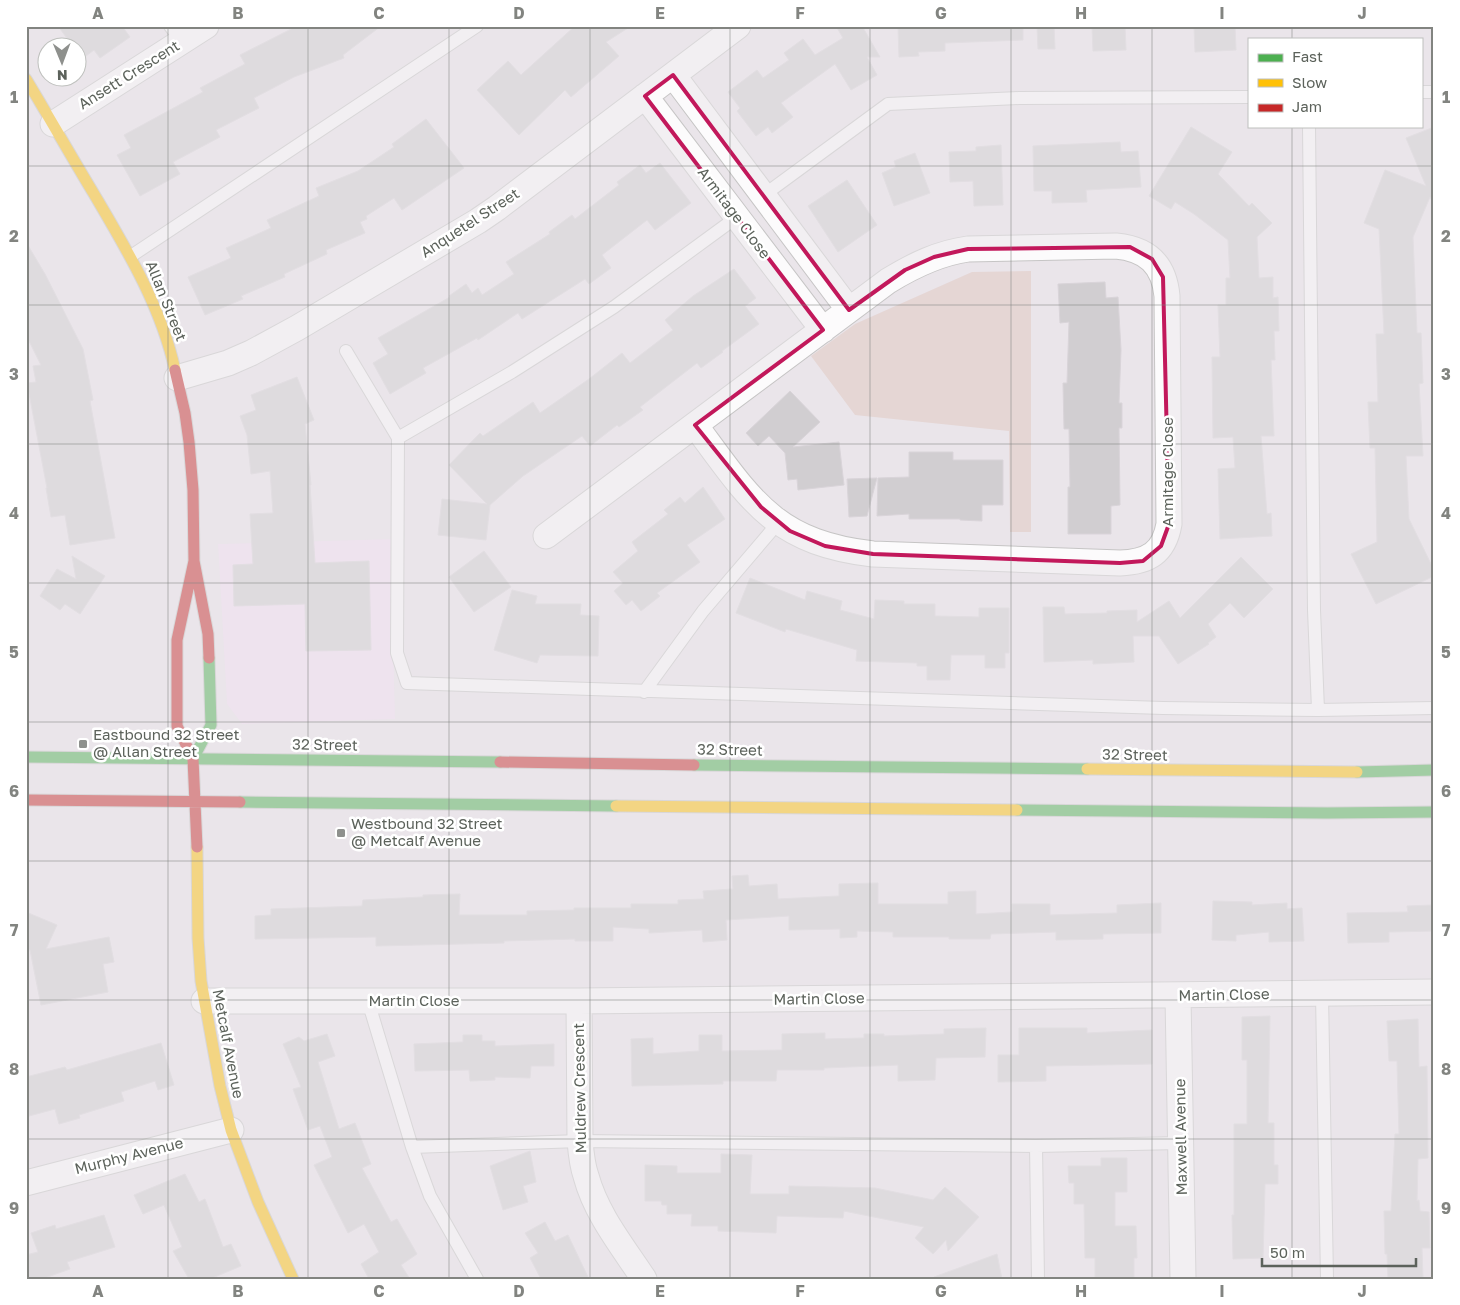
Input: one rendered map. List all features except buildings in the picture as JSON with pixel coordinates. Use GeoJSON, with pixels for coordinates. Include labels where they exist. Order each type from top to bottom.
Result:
{"type":"FeatureCollection","features":[{"type":"Feature","properties":{"kind":"main road","name":"Allan Street"},"geometry":{"type":"LineString","coordinates":[[26,79],[131,256],[156,311],[171,352],[185,413],[192,467],[194,561],[208,634],[211,724],[193,759]]}},
{"type":"Feature","properties":{"kind":"main road","name":"Allan Street"},"geometry":{"type":"LineString","coordinates":[[193,759],[177,726],[177,640],[194,561]]}},
{"type":"Feature","properties":{"kind":"main road","name":"32 Street"},"geometry":{"type":"LineString","coordinates":[[26,757],[1333,772],[1434,770]]}},
{"type":"Feature","properties":{"kind":"main road","name":"Metcalf Avenue"},"geometry":{"type":"LineString","coordinates":[[193,759],[196,802],[199,945],[204,1001],[220,1086],[231,1130],[258,1202],[293,1279]]}},
{"type":"Feature","properties":{"kind":"main road"},"geometry":{"type":"LineString","coordinates":[[26,800],[1317,813],[1434,812]]}},
{"type":"Feature","properties":{"kind":"street","name":"Ansett Crescent"},"geometry":{"type":"LineString","coordinates":[[53,124],[176,34],[206,26]]}},
{"type":"Feature","properties":{"kind":"street","name":"Anquetel Street"},"geometry":{"type":"LineString","coordinates":[[177,378],[228,363],[251,353],[306,323],[478,221],[738,26]]}},
{"type":"Feature","properties":{"kind":"street"},"geometry":{"type":"LineString","coordinates":[[673,75],[849,310]]}},
{"type":"Feature","properties":{"kind":"street","name":"Armitage Close"},"geometry":{"type":"LineString","coordinates":[[645,96],[824,330]]}},
{"type":"Feature","properties":{"kind":"street"},"geometry":{"type":"LineString","coordinates":[[737,217],[764,195]]}},
{"type":"Feature","properties":{"kind":"street","name":"Armitage Close"},"geometry":{"type":"LineString","coordinates":[[546,536],[849,310],[905,270],[934,257],[952,251],[989,247],[1130,247],[1152,259],[1163,277],[1167,296],[1169,524],[1167,536],[1161,546],[1143,561],[1120,564],[873,554],[825,546],[805,538],[778,523],[745,492],[695,425]]}},
{"type":"Feature","properties":{"kind":"street","name":"Martin Close"},"geometry":{"type":"LineString","coordinates":[[204,1001],[579,1001],[1434,992]]}},
{"type":"Feature","properties":{"kind":"street","name":"Maxwell Avenue"},"geometry":{"type":"LineString","coordinates":[[1178,996],[1183,1279]]}},
{"type":"Feature","properties":{"kind":"street","name":"Muldrew Crescent"},"geometry":{"type":"LineString","coordinates":[[579,1001],[580,1141],[584,1170],[592,1195],[644,1279]]}},
{"type":"Feature","properties":{"kind":"street","name":"Murphy Avenue"},"geometry":{"type":"LineString","coordinates":[[26,1182],[231,1130]]}},
{"type":"Feature","properties":{"kind":"lane"},"geometry":{"type":"LineString","coordinates":[[131,256],[477,26]]}},
{"type":"Feature","properties":{"kind":"lane"},"geometry":{"type":"LineString","coordinates":[[764,195],[888,104],[1019,98],[1248,97]]}},
{"type":"Feature","properties":{"kind":"lane"},"geometry":{"type":"LineString","coordinates":[[1309,128],[1314,610],[1318,710]]}},
{"type":"Feature","properties":{"kind":"lane"},"geometry":{"type":"LineString","coordinates":[[398,438],[512,372],[614,307],[737,217]]}},
{"type":"Feature","properties":{"kind":"lane"},"geometry":{"type":"LineString","coordinates":[[346,352],[398,438],[397,653],[407,683],[1163,708],[1318,710],[1434,708]]}},
{"type":"Feature","properties":{"kind":"lane"},"geometry":{"type":"LineString","coordinates":[[644,692],[703,611],[778,523]]}},
{"type":"Feature","properties":{"kind":"lane"},"geometry":{"type":"LineString","coordinates":[[1322,994],[1327,1279]]}},
{"type":"Feature","properties":{"kind":"lane"},"geometry":{"type":"LineString","coordinates":[[368,1001],[412,1147],[430,1196],[477,1279]]}},
{"type":"Feature","properties":{"kind":"lane"},"geometry":{"type":"LineString","coordinates":[[412,1147],[580,1141],[1036,1146],[1181,1143]]}},
{"type":"Feature","properties":{"kind":"lane"},"geometry":{"type":"LineString","coordinates":[[1036,1146],[1038,1279]]}},
{"type":"Feature","properties":{"kind":"highlighted area"},"geometry":{"type":"Polygon","coordinates":[[[673,75],[849,310],[905,270],[934,257],[968,249],[1130,247],[1152,259],[1163,277],[1169,524],[1161,546],[1143,561],[1120,563],[873,554],[825,546],[790,531],[761,507],[695,425],[823,330],[645,96],[673,75]]]}},
{"type":"Feature","properties":{"kind":"shaded area"},"geometry":{"type":"Polygon","coordinates":[[[1031,271],[1031,532],[1010,532],[1009,431],[855,415],[811,356],[855,324],[972,272],[1031,271]]]}},
{"type":"Feature","properties":{"kind":"shaded area"},"geometry":{"type":"Polygon","coordinates":[[[391,539],[395,719],[242,724],[227,704],[218,544],[391,539]]]}},
{"type":"Feature","properties":{"kind":"traffic: fast"},"geometry":{"type":"LineString","coordinates":[[193,759],[211,725],[209,658]]}},
{"type":"Feature","properties":{"kind":"traffic: fast"},"geometry":{"type":"LineString","coordinates":[[26,757],[500,762]]}},
{"type":"Feature","properties":{"kind":"traffic: fast"},"geometry":{"type":"LineString","coordinates":[[694,765],[1087,769]]}},
{"type":"Feature","properties":{"kind":"traffic: fast"},"geometry":{"type":"LineString","coordinates":[[1357,772],[1434,770]]}},
{"type":"Feature","properties":{"kind":"traffic: fast"},"geometry":{"type":"LineString","coordinates":[[240,802],[616,806]]}},
{"type":"Feature","properties":{"kind":"traffic: fast"},"geometry":{"type":"LineString","coordinates":[[1017,810],[1327,813],[1434,812]]}},
{"type":"Feature","properties":{"kind":"traffic: slow"},"geometry":{"type":"LineString","coordinates":[[26,79],[119,236],[142,279],[161,323],[175,370]]}},
{"type":"Feature","properties":{"kind":"traffic: slow"},"geometry":{"type":"LineString","coordinates":[[1087,769],[1357,772]]}},
{"type":"Feature","properties":{"kind":"traffic: slow"},"geometry":{"type":"LineString","coordinates":[[616,806],[1017,810]]}},
{"type":"Feature","properties":{"kind":"traffic: slow"},"geometry":{"type":"LineString","coordinates":[[197,847],[198,938],[201,981],[220,1086],[231,1130],[258,1202],[293,1279]]}},
{"type":"Feature","properties":{"kind":"traffic: jam"},"geometry":{"type":"LineString","coordinates":[[175,370],[185,413],[189,442],[193,490],[194,561],[208,634],[209,658]]}},
{"type":"Feature","properties":{"kind":"traffic: jam"},"geometry":{"type":"LineString","coordinates":[[194,561],[177,640],[177,726],[193,759],[197,847]]}},
{"type":"Feature","properties":{"kind":"traffic: jam"},"geometry":{"type":"LineString","coordinates":[[500,762],[694,765]]}},
{"type":"Feature","properties":{"kind":"traffic: jam"},"geometry":{"type":"LineString","coordinates":[[26,800],[240,802]]}},
{"type":"Feature","properties":{"kind":"place","name":"Eastbound 32 Street @ Allan Street"},"geometry":{"type":"Point","coordinates":[83,744]}},
{"type":"Feature","properties":{"kind":"place","name":"Westbound 32 Street @ Metcalf Avenue"},"geometry":{"type":"Point","coordinates":[341,833]}}]}
